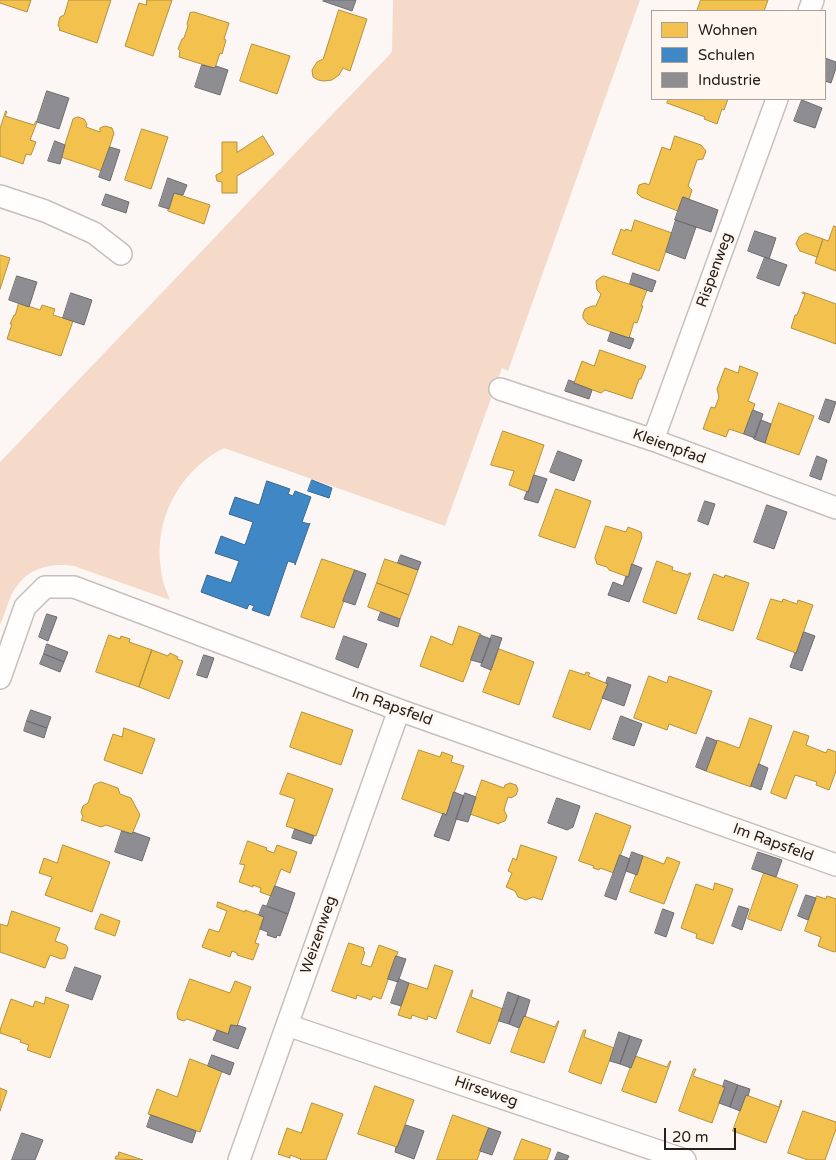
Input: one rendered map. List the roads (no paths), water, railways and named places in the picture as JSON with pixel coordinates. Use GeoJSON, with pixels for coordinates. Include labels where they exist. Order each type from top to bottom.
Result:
{"type":"FeatureCollection","features":[{"type":"Feature","properties":{"kind":"street","name":"Rispenweg"},"geometry":{"type":"LineString","coordinates":[[652,440],[777,100]]}},
{"type":"Feature","properties":{"kind":"street"},"geometry":{"type":"LineString","coordinates":[[0,196],[44,211],[94,233],[120,254]]}},
{"type":"Feature","properties":{"kind":"street","name":"Kleienpfad"},"geometry":{"type":"LineString","coordinates":[[500,389],[652,440],[836,508]]}},
{"type":"Feature","properties":{"kind":"street","name":"Im Rapsfeld"},"geometry":{"type":"LineString","coordinates":[[0,678],[25,607],[46,587],[74,587],[398,710],[836,865]]}},
{"type":"Feature","properties":{"kind":"street","name":"Weizenweg"},"geometry":{"type":"LineString","coordinates":[[239,1160],[398,710]]}},
{"type":"Feature","properties":{"kind":"street","name":"Hirseweg"},"geometry":{"type":"LineString","coordinates":[[287,1025],[685,1160]]}}]}
